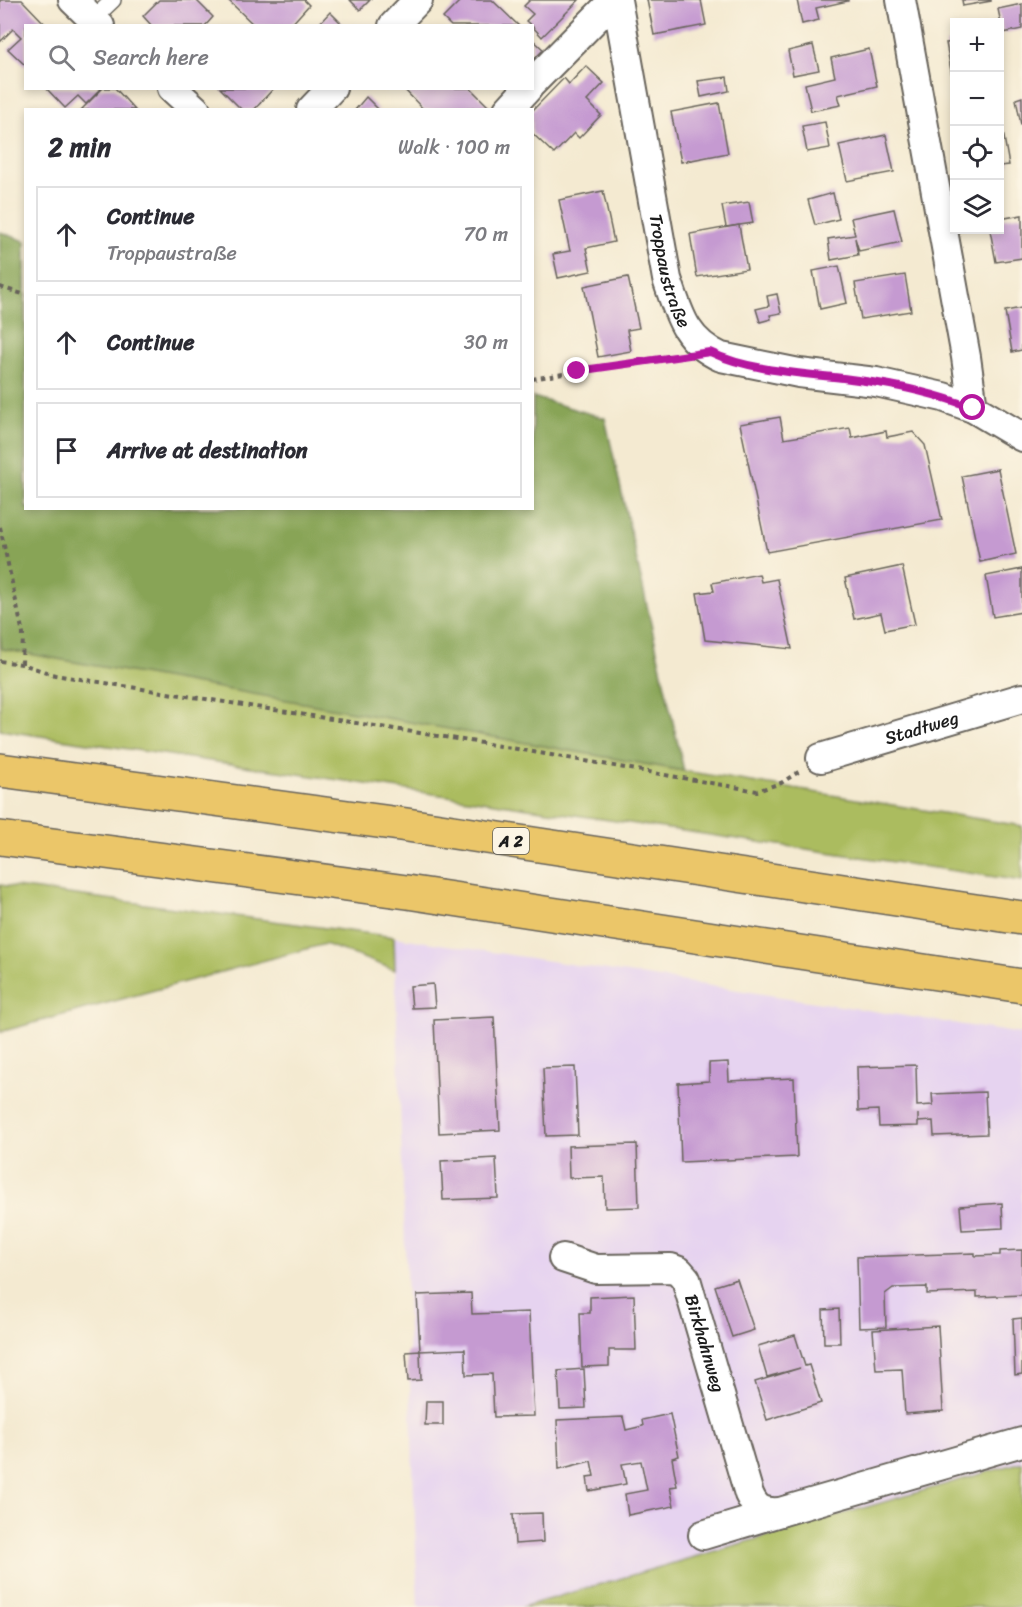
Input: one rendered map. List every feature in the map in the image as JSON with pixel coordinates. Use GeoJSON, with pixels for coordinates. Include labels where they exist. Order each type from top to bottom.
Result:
{"type":"FeatureCollection","features":[{"type":"Feature","properties":{"kind":"highway","name":"A 2"},"geometry":{"type":"LineString","coordinates":[[0,770],[407,825],[1022,918]]}},
{"type":"Feature","properties":{"kind":"highway"},"geometry":{"type":"LineString","coordinates":[[0,838],[407,892],[1022,986]]}},
{"type":"Feature","properties":{"kind":"street"},"geometry":{"type":"LineString","coordinates":[[395,24],[418,0]]}},
{"type":"Feature","properties":{"kind":"street"},"geometry":{"type":"LineString","coordinates":[[534,81],[615,0]]}},
{"type":"Feature","properties":{"kind":"street","name":"Troppaustraße"},"geometry":{"type":"LineString","coordinates":[[615,0],[668,279],[681,319],[693,338],[710,352],[721,357],[760,366],[876,382],[943,397],[973,408],[1022,438]]}},
{"type":"Feature","properties":{"kind":"street"},"geometry":{"type":"LineString","coordinates":[[901,0],[966,357],[973,408]]}},
{"type":"Feature","properties":{"kind":"street"},"geometry":{"type":"LineString","coordinates":[[174,90],[194,108]]}},
{"type":"Feature","properties":{"kind":"street"},"geometry":{"type":"LineString","coordinates":[[313,108],[330,90]]}},
{"type":"Feature","properties":{"kind":"street"},"geometry":{"type":"LineString","coordinates":[[510,108],[526,90]]}},
{"type":"Feature","properties":{"kind":"street","name":"Stadtweg"},"geometry":{"type":"LineString","coordinates":[[821,758],[1022,698]]}},
{"type":"Feature","properties":{"kind":"street","name":"Birkhahnweg"},"geometry":{"type":"LineString","coordinates":[[563,1258],[596,1269],[671,1268],[679,1271],[686,1279],[753,1504],[770,1513],[780,1512]]}},
{"type":"Feature","properties":{"kind":"street"},"geometry":{"type":"LineString","coordinates":[[703,1535],[1022,1442]]}},
{"type":"Feature","properties":{"kind":"path"},"geometry":{"type":"LineString","coordinates":[[0,287],[24,294]]}},
{"type":"Feature","properties":{"kind":"path"},"geometry":{"type":"LineString","coordinates":[[534,379],[710,352]]}},
{"type":"Feature","properties":{"kind":"path"},"geometry":{"type":"LineString","coordinates":[[0,527],[22,634],[22,664]]}},
{"type":"Feature","properties":{"kind":"path"},"geometry":{"type":"LineString","coordinates":[[0,661],[22,664],[55,675],[488,744],[757,791],[781,783],[821,758]]}},
{"type":"Feature","properties":{"kind":"shaded area"},"geometry":{"type":"Polygon","coordinates":[[[394,937],[1022,1034],[1022,1462],[522,1607],[418,1607],[394,937]]]}},
{"type":"Feature","properties":{"kind":"green space"},"geometry":{"type":"Polygon","coordinates":[[[0,232],[24,241],[24,510],[534,510],[534,397],[605,418],[684,771],[2,649],[0,633],[0,232]]]}},
{"type":"Feature","properties":{"kind":"green space"},"geometry":{"type":"Polygon","coordinates":[[[0,633],[3,649],[684,771],[1022,826],[1022,881],[0,730],[0,633]]]}},
{"type":"Feature","properties":{"kind":"green space"},"geometry":{"type":"Polygon","coordinates":[[[0,885],[394,937],[395,970],[325,944],[0,1032],[0,885]]]}},
{"type":"Feature","properties":{"kind":"green space"},"geometry":{"type":"Polygon","coordinates":[[[1022,1462],[1022,1607],[522,1607],[1022,1462]]]}},
{"type":"Feature","properties":{"kind":"building"},"geometry":{"type":"Polygon","coordinates":[[[0,0],[22,0],[45,24],[24,24],[24,64],[8,49],[21,37],[13,29],[0,42],[0,0]]]}},
{"type":"Feature","properties":{"kind":"building"},"geometry":{"type":"Polygon","coordinates":[[[159,0],[196,0],[213,17],[207,24],[150,24],[143,16],[159,0]]]}},
{"type":"Feature","properties":{"kind":"building"},"geometry":{"type":"Polygon","coordinates":[[[228,0],[304,0],[309,5],[292,24],[253,24],[228,0]]]}},
{"type":"Feature","properties":{"kind":"building"},"geometry":{"type":"Polygon","coordinates":[[[350,0],[370,0],[360,10],[350,0]]]}},
{"type":"Feature","properties":{"kind":"building"},"geometry":{"type":"Polygon","coordinates":[[[461,0],[492,0],[517,24],[449,24],[443,18],[461,0]]]}},
{"type":"Feature","properties":{"kind":"building"},"geometry":{"type":"Polygon","coordinates":[[[530,0],[579,0],[542,37],[534,28],[534,24],[526,21],[533,14],[524,6],[530,0]]]}},
{"type":"Feature","properties":{"kind":"building"},"geometry":{"type":"Polygon","coordinates":[[[647,0],[701,0],[706,25],[654,35],[647,0]]]}},
{"type":"Feature","properties":{"kind":"building"},"geometry":{"type":"Polygon","coordinates":[[[797,0],[848,1],[816,8],[819,20],[802,24],[797,0]]]}},
{"type":"Feature","properties":{"kind":"building"},"geometry":{"type":"Polygon","coordinates":[[[962,0],[991,0],[991,1],[963,6],[962,0]]]}},
{"type":"Feature","properties":{"kind":"building"},"geometry":{"type":"Polygon","coordinates":[[[1022,4],[1022,29],[1004,33],[1004,18],[1000,18],[998,9],[1022,4]]]}},
{"type":"Feature","properties":{"kind":"building"},"geometry":{"type":"Polygon","coordinates":[[[330,12],[342,24],[319,24],[330,12]]]}},
{"type":"Feature","properties":{"kind":"building"},"geometry":{"type":"Polygon","coordinates":[[[534,41],[546,52],[534,64],[534,41]]]}},
{"type":"Feature","properties":{"kind":"building"},"geometry":{"type":"Polygon","coordinates":[[[950,42],[950,65],[946,43],[950,42]]]}},
{"type":"Feature","properties":{"kind":"building"},"geometry":{"type":"Polygon","coordinates":[[[813,45],[819,70],[793,75],[788,51],[813,45]]]}},
{"type":"Feature","properties":{"kind":"building"},"geometry":{"type":"Polygon","coordinates":[[[869,49],[877,86],[838,95],[841,105],[811,111],[805,84],[835,77],[831,58],[869,49]]]}},
{"type":"Feature","properties":{"kind":"building"},"geometry":{"type":"Polygon","coordinates":[[[586,66],[604,83],[587,101],[601,115],[579,138],[574,133],[554,154],[534,135],[534,109],[564,78],[569,84],[586,66]]]}},
{"type":"Feature","properties":{"kind":"building"},"geometry":{"type":"Polygon","coordinates":[[[727,77],[729,91],[701,97],[698,81],[727,77]]]}},
{"type":"Feature","properties":{"kind":"building"},"geometry":{"type":"Polygon","coordinates":[[[48,90],[100,90],[86,104],[78,96],[65,108],[48,90]]]}},
{"type":"Feature","properties":{"kind":"building"},"geometry":{"type":"Polygon","coordinates":[[[101,90],[117,90],[133,108],[83,108],[101,90]]]}},
{"type":"Feature","properties":{"kind":"building"},"geometry":{"type":"Polygon","coordinates":[[[222,90],[272,90],[256,108],[240,108],[222,90]]]}},
{"type":"Feature","properties":{"kind":"building"},"geometry":{"type":"Polygon","coordinates":[[[405,90],[472,90],[490,108],[422,108],[405,90]]]}},
{"type":"Feature","properties":{"kind":"building"},"geometry":{"type":"Polygon","coordinates":[[[366,97],[377,108],[357,108],[366,97]]]}},
{"type":"Feature","properties":{"kind":"building"},"geometry":{"type":"Polygon","coordinates":[[[1022,97],[1022,125],[1021,125],[1016,99],[1022,97]]]}},
{"type":"Feature","properties":{"kind":"building"},"geometry":{"type":"Polygon","coordinates":[[[719,103],[728,153],[681,162],[671,112],[719,103]]]}},
{"type":"Feature","properties":{"kind":"building"},"geometry":{"type":"Polygon","coordinates":[[[825,122],[830,148],[807,152],[802,126],[825,122]]]}},
{"type":"Feature","properties":{"kind":"building"},"geometry":{"type":"Polygon","coordinates":[[[886,135],[894,172],[847,181],[839,145],[886,135]]]}},
{"type":"Feature","properties":{"kind":"building"},"geometry":{"type":"Polygon","coordinates":[[[1004,137],[1009,165],[1004,166],[1004,137]]]}},
{"type":"Feature","properties":{"kind":"building"},"geometry":{"type":"Polygon","coordinates":[[[603,191],[614,242],[586,248],[591,271],[558,278],[553,254],[570,251],[559,200],[603,191]]]}},
{"type":"Feature","properties":{"kind":"building"},"geometry":{"type":"Polygon","coordinates":[[[833,193],[839,219],[815,225],[808,200],[833,193]]]}},
{"type":"Feature","properties":{"kind":"building"},"geometry":{"type":"Polygon","coordinates":[[[749,202],[753,223],[726,227],[722,206],[749,202]]]}},
{"type":"Feature","properties":{"kind":"building"},"geometry":{"type":"Polygon","coordinates":[[[894,209],[902,242],[859,251],[855,238],[858,255],[831,260],[828,239],[855,235],[851,218],[894,209]]]}},
{"type":"Feature","properties":{"kind":"building"},"geometry":{"type":"Polygon","coordinates":[[[1022,215],[1022,258],[996,262],[991,234],[1004,234],[1004,218],[1022,215]]]}},
{"type":"Feature","properties":{"kind":"building"},"geometry":{"type":"Polygon","coordinates":[[[739,225],[747,269],[697,277],[690,234],[739,225]]]}},
{"type":"Feature","properties":{"kind":"building"},"geometry":{"type":"Polygon","coordinates":[[[839,266],[847,303],[820,309],[813,271],[839,266]]]}},
{"type":"Feature","properties":{"kind":"building"},"geometry":{"type":"Polygon","coordinates":[[[905,275],[911,311],[861,319],[855,283],[905,275]]]}},
{"type":"Feature","properties":{"kind":"building"},"geometry":{"type":"Polygon","coordinates":[[[628,277],[639,328],[627,330],[631,351],[598,357],[584,286],[628,277]]]}},
{"type":"Feature","properties":{"kind":"building"},"geometry":{"type":"Polygon","coordinates":[[[777,294],[781,313],[770,315],[771,319],[760,322],[756,309],[769,306],[767,296],[777,294]]]}},
{"type":"Feature","properties":{"kind":"building"},"geometry":{"type":"Polygon","coordinates":[[[1022,308],[1022,350],[1012,352],[1005,311],[1022,308]]]}},
{"type":"Feature","properties":{"kind":"building"},"geometry":{"type":"Polygon","coordinates":[[[780,417],[784,439],[850,428],[852,438],[886,431],[887,437],[913,432],[925,445],[942,520],[767,552],[740,424],[780,417]]]}},
{"type":"Feature","properties":{"kind":"building"},"geometry":{"type":"Polygon","coordinates":[[[998,469],[1016,554],[980,562],[962,476],[998,469]]]}},
{"type":"Feature","properties":{"kind":"building"},"geometry":{"type":"Polygon","coordinates":[[[902,566],[915,624],[885,630],[881,613],[854,619],[845,578],[902,566]]]}},
{"type":"Feature","properties":{"kind":"building"},"geometry":{"type":"Polygon","coordinates":[[[1022,569],[1022,612],[993,617],[986,576],[1022,569]]]}},
{"type":"Feature","properties":{"kind":"building"},"geometry":{"type":"Polygon","coordinates":[[[759,574],[761,582],[777,579],[792,649],[705,640],[697,593],[714,591],[712,583],[759,574]]]}},
{"type":"Feature","properties":{"kind":"building"},"geometry":{"type":"Polygon","coordinates":[[[433,984],[435,1007],[412,1008],[410,986],[433,984]]]}},
{"type":"Feature","properties":{"kind":"building"},"geometry":{"type":"Polygon","coordinates":[[[494,1017],[500,1130],[439,1133],[434,1020],[494,1017]]]}},
{"type":"Feature","properties":{"kind":"building"},"geometry":{"type":"Polygon","coordinates":[[[728,1062],[729,1081],[794,1078],[797,1157],[681,1162],[678,1083],[709,1081],[709,1063],[728,1062]]]}},
{"type":"Feature","properties":{"kind":"building"},"geometry":{"type":"Polygon","coordinates":[[[916,1065],[917,1106],[933,1105],[932,1094],[985,1092],[987,1134],[934,1136],[933,1121],[918,1122],[918,1126],[879,1127],[878,1110],[858,1111],[857,1067],[916,1065]]]}},
{"type":"Feature","properties":{"kind":"building"},"geometry":{"type":"Polygon","coordinates":[[[575,1067],[578,1135],[546,1136],[543,1068],[575,1067]]]}},
{"type":"Feature","properties":{"kind":"building"},"geometry":{"type":"Polygon","coordinates":[[[637,1144],[639,1207],[605,1208],[604,1177],[569,1178],[568,1146],[637,1144]]]}},
{"type":"Feature","properties":{"kind":"building"},"geometry":{"type":"Polygon","coordinates":[[[496,1158],[498,1198],[443,1200],[441,1161],[496,1158]]]}},
{"type":"Feature","properties":{"kind":"building"},"geometry":{"type":"Polygon","coordinates":[[[1002,1203],[1003,1228],[962,1230],[960,1206],[1002,1203]]]}},
{"type":"Feature","properties":{"kind":"building"},"geometry":{"type":"Polygon","coordinates":[[[1022,1250],[1022,1295],[977,1297],[977,1292],[927,1294],[927,1287],[893,1288],[885,1294],[886,1327],[859,1328],[857,1257],[975,1253],[975,1256],[1000,1255],[1000,1251],[1022,1250]]]}},
{"type":"Feature","properties":{"kind":"building"},"geometry":{"type":"Polygon","coordinates":[[[737,1279],[754,1330],[732,1337],[715,1286],[737,1279]]]}},
{"type":"Feature","properties":{"kind":"building"},"geometry":{"type":"Polygon","coordinates":[[[471,1293],[472,1314],[529,1312],[534,1416],[494,1417],[492,1374],[466,1375],[465,1349],[420,1351],[417,1295],[471,1293]]]}},
{"type":"Feature","properties":{"kind":"building"},"geometry":{"type":"Polygon","coordinates":[[[634,1295],[636,1350],[609,1350],[609,1366],[582,1367],[580,1313],[590,1313],[590,1297],[634,1295]]]}},
{"type":"Feature","properties":{"kind":"building"},"geometry":{"type":"Polygon","coordinates":[[[839,1309],[840,1343],[824,1343],[823,1310],[839,1309]]]}},
{"type":"Feature","properties":{"kind":"building"},"geometry":{"type":"Polygon","coordinates":[[[1022,1318],[1022,1374],[1015,1375],[1013,1319],[1022,1318]]]}},
{"type":"Feature","properties":{"kind":"building"},"geometry":{"type":"Polygon","coordinates":[[[938,1326],[943,1411],[905,1414],[902,1369],[876,1370],[873,1330],[938,1326]]]}},
{"type":"Feature","properties":{"kind":"building"},"geometry":{"type":"Polygon","coordinates":[[[795,1335],[805,1366],[809,1365],[821,1403],[767,1420],[755,1382],[800,1368],[767,1377],[758,1346],[795,1335]]]}},
{"type":"Feature","properties":{"kind":"building"},"geometry":{"type":"Polygon","coordinates":[[[420,1351],[421,1380],[408,1381],[406,1352],[420,1351]]]}},
{"type":"Feature","properties":{"kind":"building"},"geometry":{"type":"Polygon","coordinates":[[[584,1369],[586,1408],[560,1409],[558,1371],[584,1369]]]}},
{"type":"Feature","properties":{"kind":"building"},"geometry":{"type":"Polygon","coordinates":[[[426,1401],[443,1401],[443,1425],[425,1425],[426,1401]]]}},
{"type":"Feature","properties":{"kind":"building"},"geometry":{"type":"Polygon","coordinates":[[[670,1414],[679,1456],[672,1458],[677,1486],[670,1487],[674,1506],[628,1515],[625,1494],[647,1490],[641,1461],[622,1464],[626,1484],[589,1491],[587,1477],[594,1476],[591,1461],[559,1469],[557,1420],[623,1417],[626,1430],[643,1426],[642,1420],[670,1414]]]}},
{"type":"Feature","properties":{"kind":"building"},"geometry":{"type":"Polygon","coordinates":[[[542,1513],[543,1542],[515,1544],[513,1514],[542,1513]]]}},
{"type":"Feature","properties":{"kind":"route"},"geometry":{"type":"LineString","coordinates":[[577,371],[710,352],[721,357],[760,366],[876,382],[943,397],[973,408]]}}]}
